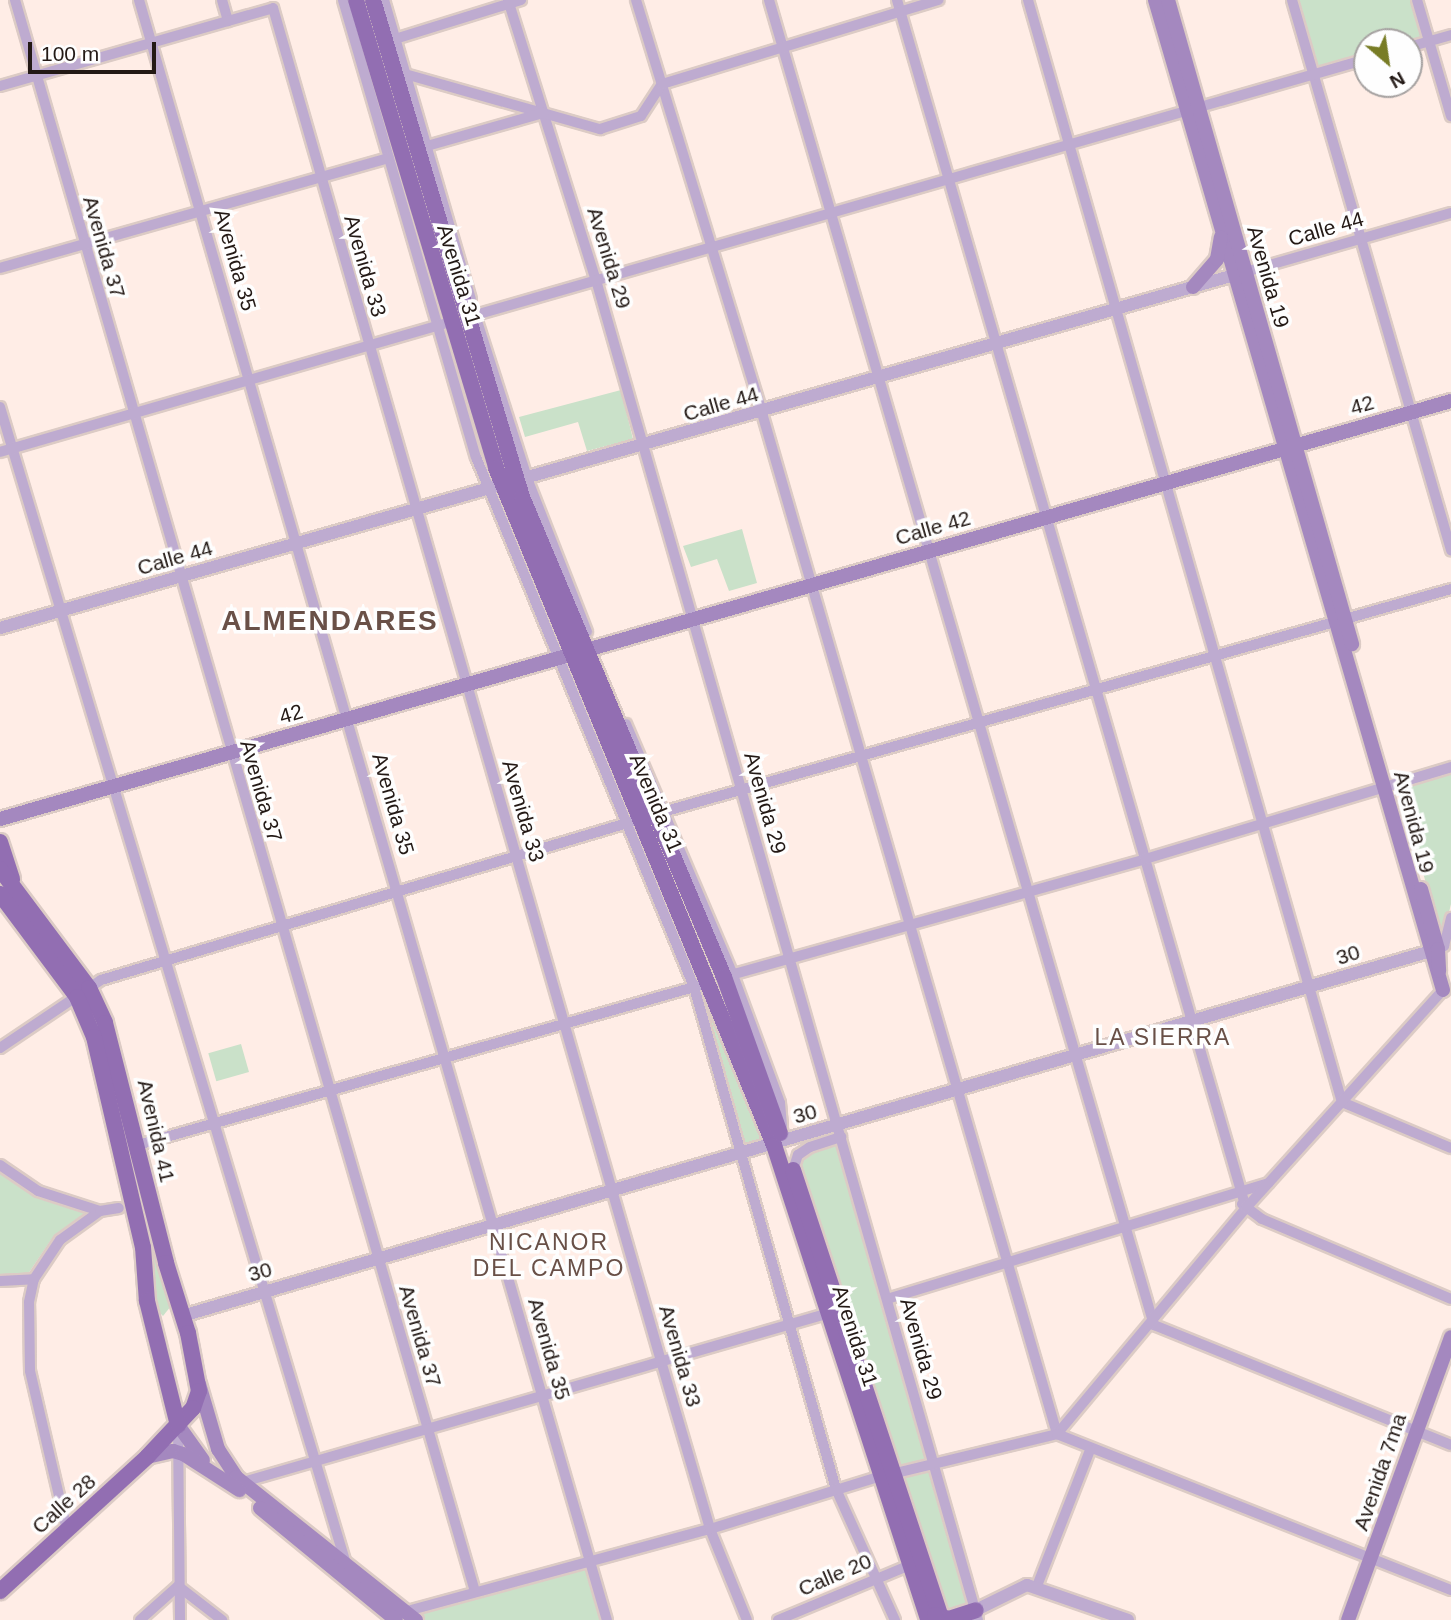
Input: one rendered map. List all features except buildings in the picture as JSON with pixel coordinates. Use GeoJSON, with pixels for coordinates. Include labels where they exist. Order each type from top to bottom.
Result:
{"type":"FeatureCollection","features":[{"type":"Feature","properties":{"kind":"main road","name":"Avenida 31"},"geometry":{"type":"LineString","coordinates":[[356,0],[508,483],[576,653],[715,980],[779,1144],[826,1314],[934,1613]]}},
{"type":"Feature","properties":{"kind":"main road","name":"Avenida 31"},"geometry":{"type":"LineString","coordinates":[[373,0],[457,320]]}},
{"type":"Feature","properties":{"kind":"main road","name":"Avenida 19"},"geometry":{"type":"LineString","coordinates":[[1155,0],[1193,109],[1433,950],[1447,991]]}},
{"type":"Feature","properties":{"kind":"main road","name":"Avenida 19"},"geometry":{"type":"LineString","coordinates":[[1168,0],[1221,229],[1239,274]]}},
{"type":"Feature","properties":{"kind":"main road"},"geometry":{"type":"LineString","coordinates":[[1193,287],[1217,259],[1221,229]]}},
{"type":"Feature","properties":{"kind":"main road","name":"42"},"geometry":{"type":"LineString","coordinates":[[1289,448],[1451,401]]}},
{"type":"Feature","properties":{"kind":"main road","name":"Calle 42"},"geometry":{"type":"LineString","coordinates":[[576,653],[1289,448]]}},
{"type":"Feature","properties":{"kind":"main road","name":"42"},"geometry":{"type":"LineString","coordinates":[[0,819],[576,653]]}},
{"type":"Feature","properties":{"kind":"main road"},"geometry":{"type":"LineString","coordinates":[[0,842],[7,902]]}},
{"type":"Feature","properties":{"kind":"main road","name":"Avenida 41"},"geometry":{"type":"LineString","coordinates":[[0,869],[7,902],[83,993],[117,1060],[198,1386]]}},
{"type":"Feature","properties":{"kind":"main road","name":"Avenida 41"},"geometry":{"type":"LineString","coordinates":[[83,993],[130,1189],[159,1349],[175,1417]]}},
{"type":"Feature","properties":{"kind":"main road","name":"Avenida 31"},"geometry":{"type":"LineString","coordinates":[[779,1144],[793,1170],[885,1475],[908,1566],[934,1613]]}},
{"type":"Feature","properties":{"kind":"main road"},"geometry":{"type":"LineString","coordinates":[[159,1349],[160,1328],[182,1316]]}},
{"type":"Feature","properties":{"kind":"main road","name":"Avenida 7ma"},"geometry":{"type":"LineString","coordinates":[[1348,1620],[1451,1337]]}},
{"type":"Feature","properties":{"kind":"main road"},"geometry":{"type":"LineString","coordinates":[[168,1389],[181,1403],[192,1401],[198,1386]]}},
{"type":"Feature","properties":{"kind":"main road"},"geometry":{"type":"LineString","coordinates":[[198,1386],[196,1402],[175,1417],[212,1469]]}},
{"type":"Feature","properties":{"kind":"main road"},"geometry":{"type":"LineString","coordinates":[[198,1386],[222,1460],[243,1482],[346,1564],[399,1617]]}},
{"type":"Feature","properties":{"kind":"main road","name":"Calle 28"},"geometry":{"type":"LineString","coordinates":[[0,1591],[152,1453],[175,1417]]}},
{"type":"Feature","properties":{"kind":"main road"},"geometry":{"type":"LineString","coordinates":[[152,1453],[179,1453],[212,1469],[353,1585],[399,1617]]}},
{"type":"Feature","properties":{"kind":"main road"},"geometry":{"type":"LineString","coordinates":[[934,1613],[973,1617]]}},
{"type":"Feature","properties":{"kind":"street","name":"Avenida 37"},"geometry":{"type":"LineString","coordinates":[[15,0],[131,414],[475,1592]]}},
{"type":"Feature","properties":{"kind":"street","name":"Avenida 35"},"geometry":{"type":"LineString","coordinates":[[139,0],[349,719],[607,1620]]}},
{"type":"Feature","properties":{"kind":"street"},"geometry":{"type":"LineString","coordinates":[[0,86],[228,21],[222,0]]}},
{"type":"Feature","properties":{"kind":"street","name":"Avenida 31"},"geometry":{"type":"LineString","coordinates":[[343,0],[389,158],[457,320],[508,483],[576,653],[715,980],[780,1103],[779,1144]]}},
{"type":"Feature","properties":{"kind":"street","name":"Avenida 31"},"geometry":{"type":"LineString","coordinates":[[384,0],[427,146],[457,320]]}},
{"type":"Feature","properties":{"kind":"street"},"geometry":{"type":"LineString","coordinates":[[636,0],[713,246],[862,755],[956,1093],[1057,1434],[1090,1450],[1451,1590]]}},
{"type":"Feature","properties":{"kind":"street"},"geometry":{"type":"LineString","coordinates":[[769,0],[1076,1058],[1123,1229],[1154,1325]]}},
{"type":"Feature","properties":{"kind":"street"},"geometry":{"type":"LineString","coordinates":[[405,74],[600,129],[641,116],[662,84],[899,5],[939,0]]}},
{"type":"Feature","properties":{"kind":"street"},"geometry":{"type":"LineString","coordinates":[[1028,0],[1342,1102]]}},
{"type":"Feature","properties":{"kind":"street"},"geometry":{"type":"LineString","coordinates":[[1292,0],[1450,544]]}},
{"type":"Feature","properties":{"kind":"street"},"geometry":{"type":"LineString","coordinates":[[1417,0],[1451,116]]}},
{"type":"Feature","properties":{"kind":"street"},"geometry":{"type":"LineString","coordinates":[[395,39],[513,1]]}},
{"type":"Feature","properties":{"kind":"street","name":"Avenida 29"},"geometry":{"type":"LineString","coordinates":[[513,1],[543,113],[596,280],[691,620],[935,1462],[973,1617]]}},
{"type":"Feature","properties":{"kind":"street"},"geometry":{"type":"LineString","coordinates":[[899,5],[1246,1209]]}},
{"type":"Feature","properties":{"kind":"street","name":"Avenida 33"},"geometry":{"type":"LineString","coordinates":[[228,21],[273,8],[415,510],[566,1024],[710,1529],[747,1620]]}},
{"type":"Feature","properties":{"kind":"street"},"geometry":{"type":"LineString","coordinates":[[1423,43],[1451,35]]}},
{"type":"Feature","properties":{"kind":"street"},"geometry":{"type":"LineString","coordinates":[[0,452],[1353,63]]}},
{"type":"Feature","properties":{"kind":"street"},"geometry":{"type":"LineString","coordinates":[[427,146],[543,113]]}},
{"type":"Feature","properties":{"kind":"street"},"geometry":{"type":"LineString","coordinates":[[0,268],[389,158]]}},
{"type":"Feature","properties":{"kind":"street","name":"Calle 44"},"geometry":{"type":"LineString","coordinates":[[0,628],[762,413],[1451,213]]}},
{"type":"Feature","properties":{"kind":"street"},"geometry":{"type":"LineString","coordinates":[[0,407],[353,1585]]}},
{"type":"Feature","properties":{"kind":"street"},"geometry":{"type":"LineString","coordinates":[[0,1048],[101,980],[517,859],[741,789],[1451,589]]}},
{"type":"Feature","properties":{"kind":"street"},"geometry":{"type":"LineString","coordinates":[[138,1145],[447,1060],[791,958],[1145,859],[1451,767]]}},
{"type":"Feature","properties":{"kind":"street"},"geometry":{"type":"LineString","coordinates":[[1433,950],[1444,946],[1451,918]]}},
{"type":"Feature","properties":{"kind":"street","name":"30"},"geometry":{"type":"LineString","coordinates":[[182,1316],[739,1155],[840,1132],[956,1093],[1309,990],[1433,950]]}},
{"type":"Feature","properties":{"kind":"street","name":"Avenida 31"},"geometry":{"type":"LineString","coordinates":[[715,980],[739,1155],[836,1489],[895,1620]]}},
{"type":"Feature","properties":{"kind":"street"},"geometry":{"type":"LineString","coordinates":[[399,1617],[475,1592],[710,1529],[885,1475],[1057,1434],[1154,1325],[1246,1209],[1447,991]]}},
{"type":"Feature","properties":{"kind":"street"},"geometry":{"type":"LineString","coordinates":[[1342,1102],[1451,1148]]}},
{"type":"Feature","properties":{"kind":"street"},"geometry":{"type":"LineString","coordinates":[[793,1170],[798,1155],[840,1132]]}},
{"type":"Feature","properties":{"kind":"street"},"geometry":{"type":"LineString","coordinates":[[0,1165],[38,1191],[100,1211],[119,1208],[136,1219]]}},
{"type":"Feature","properties":{"kind":"street"},"geometry":{"type":"LineString","coordinates":[[887,1299],[1007,1265],[1269,1183]]}},
{"type":"Feature","properties":{"kind":"street"},"geometry":{"type":"LineString","coordinates":[[119,1208],[130,1189]]}},
{"type":"Feature","properties":{"kind":"street"},"geometry":{"type":"LineString","coordinates":[[1228,1196],[1262,1219],[1451,1299]]}},
{"type":"Feature","properties":{"kind":"street"},"geometry":{"type":"LineString","coordinates":[[67,1530],[26,1348],[34,1279],[61,1240],[100,1211]]}},
{"type":"Feature","properties":{"kind":"street"},"geometry":{"type":"LineString","coordinates":[[0,1281],[34,1279]]}},
{"type":"Feature","properties":{"kind":"street"},"geometry":{"type":"LineString","coordinates":[[243,1482],[826,1314]]}},
{"type":"Feature","properties":{"kind":"street"},"geometry":{"type":"LineString","coordinates":[[1154,1325],[1451,1445]]}},
{"type":"Feature","properties":{"kind":"street"},"geometry":{"type":"LineString","coordinates":[[175,1417],[179,1453],[180,1620]]}},
{"type":"Feature","properties":{"kind":"street"},"geometry":{"type":"LineString","coordinates":[[1037,1586],[1090,1450]]}},
{"type":"Feature","properties":{"kind":"street","name":"Calle 20"},"geometry":{"type":"LineString","coordinates":[[778,1620],[908,1566]]}},
{"type":"Feature","properties":{"kind":"street"},"geometry":{"type":"LineString","coordinates":[[140,1620],[178,1586]]}},
{"type":"Feature","properties":{"kind":"street"},"geometry":{"type":"LineString","coordinates":[[178,1586],[222,1620]]}},
{"type":"Feature","properties":{"kind":"street"},"geometry":{"type":"LineString","coordinates":[[973,1617],[1016,1589],[1037,1586],[1128,1620]]}},
{"type":"Feature","properties":{"kind":"green space"},"geometry":{"type":"Polygon","coordinates":[[[1292,0],[1417,0],[1429,41],[1423,41],[1423,28],[1353,28],[1353,63],[1314,74],[1292,0]]]}},
{"type":"Feature","properties":{"kind":"green space"},"geometry":{"type":"Polygon","coordinates":[[[621,390],[633,439],[587,451],[578,422],[525,437],[519,417],[621,390]]]}},
{"type":"Feature","properties":{"kind":"green space"},"geometry":{"type":"Polygon","coordinates":[[[742,529],[757,583],[729,591],[717,559],[691,567],[683,546],[742,529]]]}},
{"type":"Feature","properties":{"kind":"green space"},"geometry":{"type":"Polygon","coordinates":[[[1451,769],[1451,904],[1444,933],[1440,933],[1398,784],[1451,769]]]}},
{"type":"Feature","properties":{"kind":"green space"},"geometry":{"type":"Polygon","coordinates":[[[710,982],[774,1145],[739,1155],[695,989],[710,982]]]}},
{"type":"Feature","properties":{"kind":"green space"},"geometry":{"type":"Polygon","coordinates":[[[241,1044],[249,1072],[216,1081],[208,1053],[241,1044]]]}},
{"type":"Feature","properties":{"kind":"green space"},"geometry":{"type":"Polygon","coordinates":[[[841,1137],[975,1610],[949,1619],[793,1170],[805,1156],[841,1137]]]}},
{"type":"Feature","properties":{"kind":"green space"},"geometry":{"type":"Polygon","coordinates":[[[0,1173],[55,1203],[87,1213],[51,1240],[28,1274],[0,1275],[0,1173]]]}},
{"type":"Feature","properties":{"kind":"green space"},"geometry":{"type":"Polygon","coordinates":[[[152,1249],[171,1306],[163,1316],[158,1311],[152,1249]]]}},
{"type":"Feature","properties":{"kind":"green space"},"geometry":{"type":"Polygon","coordinates":[[[591,1562],[607,1620],[391,1620],[591,1562]]]}},
{"type":"Feature","properties":{"kind":"district","name":"ALMENDARES"},"geometry":{"type":"Point","coordinates":[330,621]}},
{"type":"Feature","properties":{"kind":"district","name":"LA SIERRA"},"geometry":{"type":"Point","coordinates":[1163,1037]}},
{"type":"Feature","properties":{"kind":"district","name":"NICANOR DEL CAMPO"},"geometry":{"type":"Point","coordinates":[549,1255]}}]}
